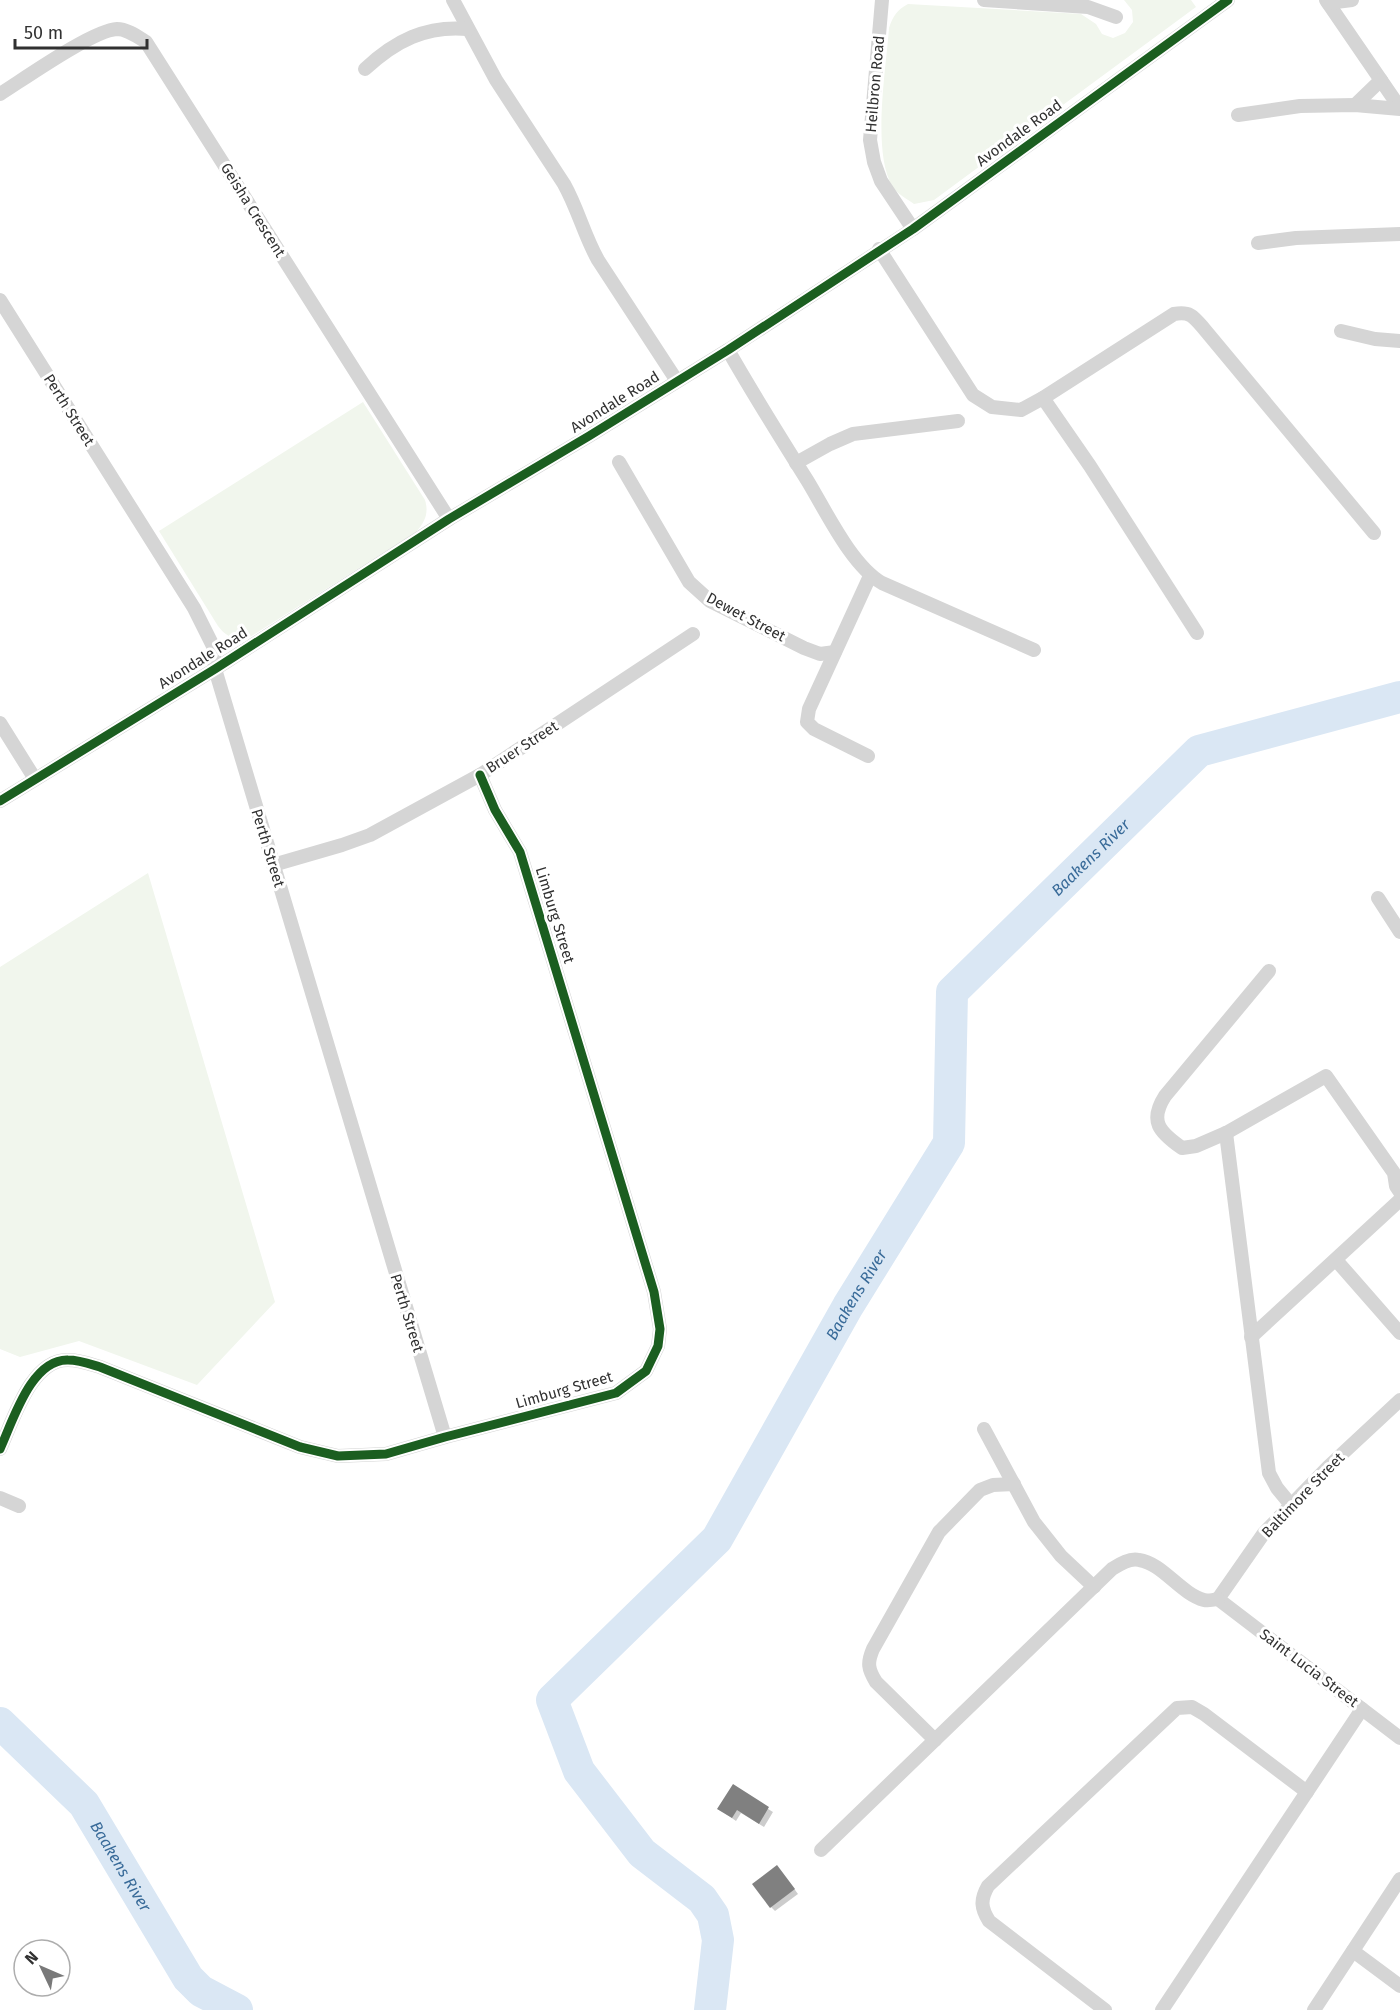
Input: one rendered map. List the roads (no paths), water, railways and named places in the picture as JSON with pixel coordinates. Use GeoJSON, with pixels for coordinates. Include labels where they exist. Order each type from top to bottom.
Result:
{"type":"FeatureCollection","features":[{"type":"Feature","properties":{"kind":"street"},"geometry":{"type":"LineString","coordinates":[[453,0],[496,80],[564,184],[574,202],[587,240],[598,260],[677,381]]}},
{"type":"Feature","properties":{"kind":"street","name":"Heilbron Road"},"geometry":{"type":"LineString","coordinates":[[882,0],[870,140],[874,162],[881,181],[913,229]]}},
{"type":"Feature","properties":{"kind":"street"},"geometry":{"type":"LineString","coordinates":[[984,0],[1088,7],[1116,17]]}},
{"type":"Feature","properties":{"kind":"street","name":"Avondale Road"},"geometry":{"type":"LineString","coordinates":[[0,801],[215,669],[449,519],[728,350],[879,249],[913,229],[1228,0]]}},
{"type":"Feature","properties":{"kind":"street"},"geometry":{"type":"LineString","coordinates":[[1327,2],[1352,0]]}},
{"type":"Feature","properties":{"kind":"street"},"geometry":{"type":"LineString","coordinates":[[1327,2],[1400,108]]}},
{"type":"Feature","properties":{"kind":"street"},"geometry":{"type":"LineString","coordinates":[[365,69],[394,46],[410,38],[440,28],[468,29]]}},
{"type":"Feature","properties":{"kind":"street","name":"Geisha Crescent"},"geometry":{"type":"LineString","coordinates":[[0,94],[108,30],[120,29],[146,42],[449,519]]}},
{"type":"Feature","properties":{"kind":"street"},"geometry":{"type":"LineString","coordinates":[[1355,105],[1381,80]]}},
{"type":"Feature","properties":{"kind":"street"},"geometry":{"type":"LineString","coordinates":[[1239,115],[1300,106],[1355,105],[1400,108]]}},
{"type":"Feature","properties":{"kind":"street"},"geometry":{"type":"LineString","coordinates":[[1258,243],[1296,238],[1400,234]]}},
{"type":"Feature","properties":{"kind":"street"},"geometry":{"type":"LineString","coordinates":[[879,249],[973,395],[992,407],[1021,410],[1174,314],[1186,312],[1194,317],[1374,533]]}},
{"type":"Feature","properties":{"kind":"street","name":"Perth Street"},"geometry":{"type":"LineString","coordinates":[[0,300],[194,608],[213,646],[215,669],[445,1437]]}},
{"type":"Feature","properties":{"kind":"street"},"geometry":{"type":"LineString","coordinates":[[1341,331],[1375,339],[1400,340]]}},
{"type":"Feature","properties":{"kind":"street"},"geometry":{"type":"LineString","coordinates":[[728,350],[768,421],[850,550],[870,576],[1034,650]]}},
{"type":"Feature","properties":{"kind":"street"},"geometry":{"type":"LineString","coordinates":[[1043,398],[1090,466],[1197,633]]}},
{"type":"Feature","properties":{"kind":"street"},"geometry":{"type":"LineString","coordinates":[[796,463],[853,434],[958,421]]}},
{"type":"Feature","properties":{"kind":"street","name":"Dewet Street"},"geometry":{"type":"LineString","coordinates":[[619,462],[689,582],[710,601],[804,648],[820,654],[835,652]]}},
{"type":"Feature","properties":{"kind":"street"},"geometry":{"type":"LineString","coordinates":[[868,756],[814,729],[807,722],[809,709],[870,576]]}},
{"type":"Feature","properties":{"kind":"street","name":"Bruer Street"},"geometry":{"type":"LineString","coordinates":[[273,865],[370,836],[480,775],[693,634]]}},
{"type":"Feature","properties":{"kind":"street"},"geometry":{"type":"LineString","coordinates":[[0,723],[35,779]]}},
{"type":"Feature","properties":{"kind":"street","name":"Limburg Street"},"geometry":{"type":"LineString","coordinates":[[0,1449],[33,1379],[52,1362],[66,1359],[100,1367],[300,1447],[338,1456],[386,1454],[616,1394],[646,1371],[658,1346],[660,1329],[654,1292],[520,852],[495,810],[480,775]]}},
{"type":"Feature","properties":{"kind":"street"},"geometry":{"type":"LineString","coordinates":[[1378,898],[1400,932]]}},
{"type":"Feature","properties":{"kind":"street"},"geometry":{"type":"LineString","coordinates":[[1269,971],[1158,1108],[1156,1118],[1160,1127],[1182,1148],[1196,1146],[1226,1133],[1326,1076],[1394,1173],[1396,1186],[1400,1192]]}},
{"type":"Feature","properties":{"kind":"street"},"geometry":{"type":"LineString","coordinates":[[1226,1133],[1269,1473],[1277,1488],[1291,1505]]}},
{"type":"Feature","properties":{"kind":"street"},"geometry":{"type":"LineString","coordinates":[[1251,1337],[1400,1200]]}},
{"type":"Feature","properties":{"kind":"street"},"geometry":{"type":"LineString","coordinates":[[1336,1260],[1400,1333]]}},
{"type":"Feature","properties":{"kind":"street","name":"Baltimore Street"},"geometry":{"type":"LineString","coordinates":[[1218,1599],[1264,1533],[1328,1467],[1400,1400]]}},
{"type":"Feature","properties":{"kind":"street"},"geometry":{"type":"LineString","coordinates":[[984,1430],[1034,1522],[1047,1539],[1094,1587]]}},
{"type":"Feature","properties":{"kind":"street"},"geometry":{"type":"LineString","coordinates":[[935,1740],[876,1682],[869,1671],[868,1662],[873,1649],[939,1532],[980,1490],[993,1485],[1014,1484]]}},
{"type":"Feature","properties":{"kind":"street"},"geometry":{"type":"LineString","coordinates":[[0,1498],[19,1506]]}},
{"type":"Feature","properties":{"kind":"street"},"geometry":{"type":"LineString","coordinates":[[821,1850],[1112,1569],[1122,1563],[1139,1560],[1151,1564],[1196,1597],[1205,1601],[1218,1599]]}},
{"type":"Feature","properties":{"kind":"street","name":"Saint Lucia Street"},"geometry":{"type":"LineString","coordinates":[[1218,1599],[1400,1738]]}},
{"type":"Feature","properties":{"kind":"street"},"geometry":{"type":"LineString","coordinates":[[1105,2010],[989,1921],[982,1906],[982,1898],[988,1886],[1177,1708],[1192,1707],[1204,1714],[1306,1792]]}},
{"type":"Feature","properties":{"kind":"street"},"geometry":{"type":"LineString","coordinates":[[1162,2010],[1362,1709]]}},
{"type":"Feature","properties":{"kind":"street"},"geometry":{"type":"LineString","coordinates":[[1314,2010],[1400,1879]]}},
{"type":"Feature","properties":{"kind":"street"},"geometry":{"type":"LineString","coordinates":[[1353,1951],[1400,1986]]}},
{"type":"Feature","properties":{"kind":"waterway","name":"Baakens River"},"geometry":{"type":"LineString","coordinates":[[710,2010],[718,1940],[713,1915],[702,1899],[642,1853],[579,1771],[552,1700],[717,1539],[848,1306],[949,1143],[952,992],[1199,751],[1400,697]]}},
{"type":"Feature","properties":{"kind":"waterway","name":"Baakens River"},"geometry":{"type":"LineString","coordinates":[[0,1723],[84,1804],[188,1978],[201,1991],[237,2010]]}}]}
